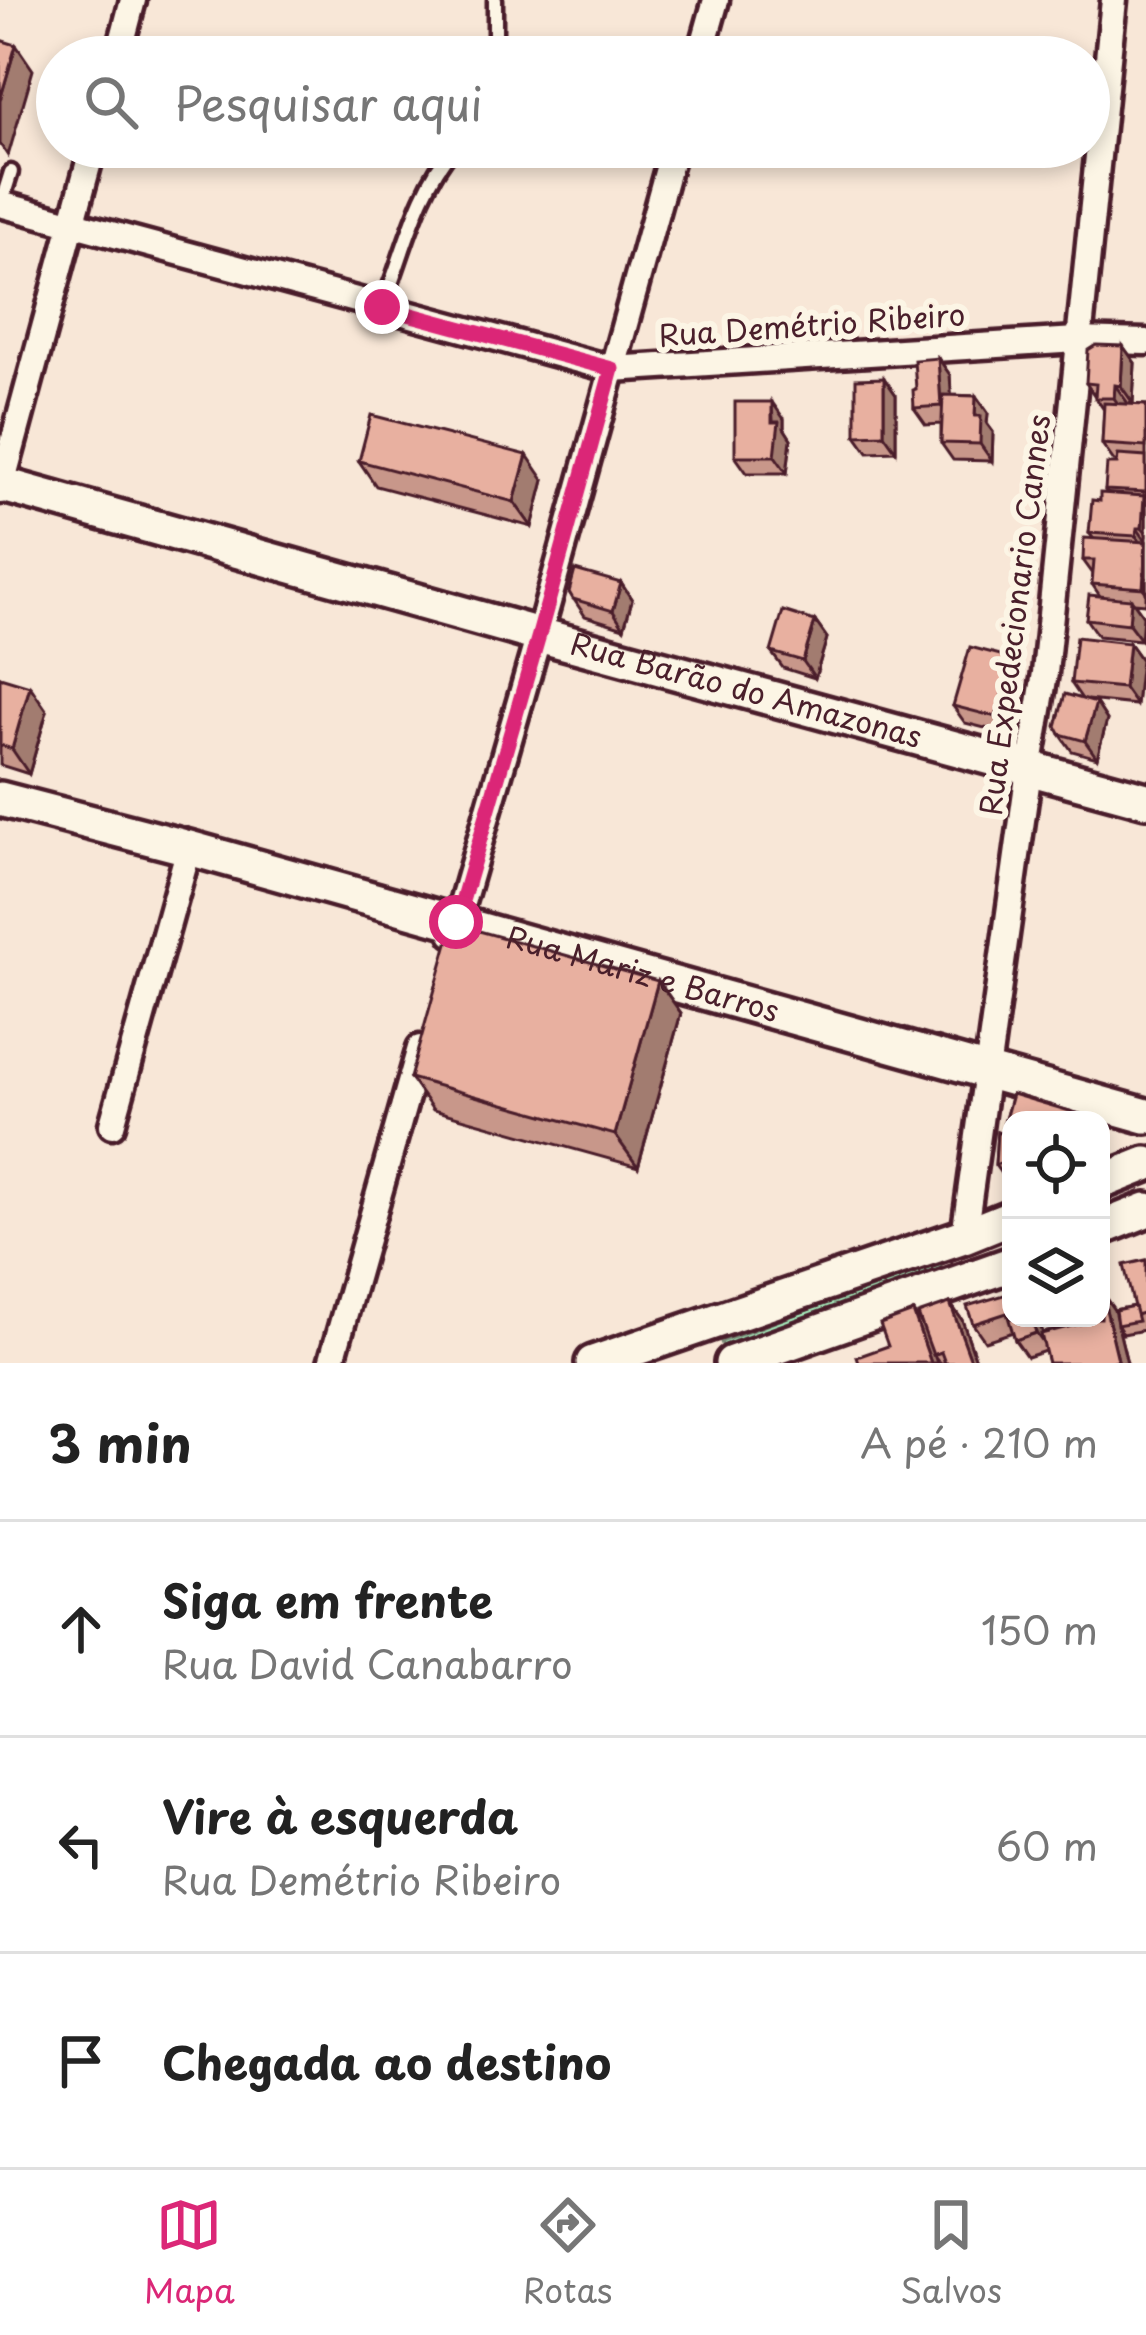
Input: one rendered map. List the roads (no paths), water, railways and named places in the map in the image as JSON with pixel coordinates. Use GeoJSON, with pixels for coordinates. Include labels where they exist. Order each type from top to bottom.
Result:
{"type":"FeatureCollection","features":[{"type":"Feature","properties":{"kind":"street"},"geometry":{"type":"LineString","coordinates":[[124,36],[134,0]]}},
{"type":"Feature","properties":{"kind":"street"},"geometry":{"type":"LineString","coordinates":[[706,36],[716,0]]}},
{"type":"Feature","properties":{"kind":"street","name":"Rua Expedecionario Cannes"},"geometry":{"type":"LineString","coordinates":[[1110,37],[1114,0]]}},
{"type":"Feature","properties":{"kind":"street"},"geometry":{"type":"LineString","coordinates":[[1,486],[87,168]]}},
{"type":"Feature","properties":{"kind":"street"},"geometry":{"type":"LineString","coordinates":[[443,967],[668,168]]}},
{"type":"Feature","properties":{"kind":"street","name":"Rua Expedecionario Cannes"},"geometry":{"type":"LineString","coordinates":[[964,1236],[1045,673],[1096,168]]}},
{"type":"Feature","properties":{"kind":"street","name":"Rua Demétrio Ribeiro"},"geometry":{"type":"LineString","coordinates":[[1,204],[612,369],[1077,340],[1146,342]]}},
{"type":"Feature","properties":{"kind":"street","name":"Rua Barão do Amazonas"},"geometry":{"type":"LineString","coordinates":[[1,486],[1146,800]]}},
{"type":"Feature","properties":{"kind":"street","name":"Rua Mariz e Barros"},"geometry":{"type":"LineString","coordinates":[[0,800],[189,848],[1146,1116]]}},
{"type":"Feature","properties":{"kind":"street"},"geometry":{"type":"LineString","coordinates":[[112,1125],[189,848]]}},
{"type":"Feature","properties":{"kind":"street"},"geometry":{"type":"LineString","coordinates":[[331,1363],[425,1033]]}},
{"type":"Feature","properties":{"kind":"street"},"geometry":{"type":"LineString","coordinates":[[1110,1178],[1146,1164]]}},
{"type":"Feature","properties":{"kind":"street"},"geometry":{"type":"LineString","coordinates":[[1110,1224],[1146,1210]]}},
{"type":"Feature","properties":{"kind":"street"},"geometry":{"type":"LineString","coordinates":[[593,1363],[1006,1219]]}},
{"type":"Feature","properties":{"kind":"street"},"geometry":{"type":"LineString","coordinates":[[732,1363],[1002,1267]]}},
{"type":"Feature","properties":{"kind":"lane"},"geometry":{"type":"LineString","coordinates":[[496,0],[496,36]]}},
{"type":"Feature","properties":{"kind":"lane"},"geometry":{"type":"LineString","coordinates":[[382,307],[421,199],[438,168]]}},
{"type":"Feature","properties":{"kind":"lane"},"geometry":{"type":"LineString","coordinates":[[1,204],[11,172]]}}]}
